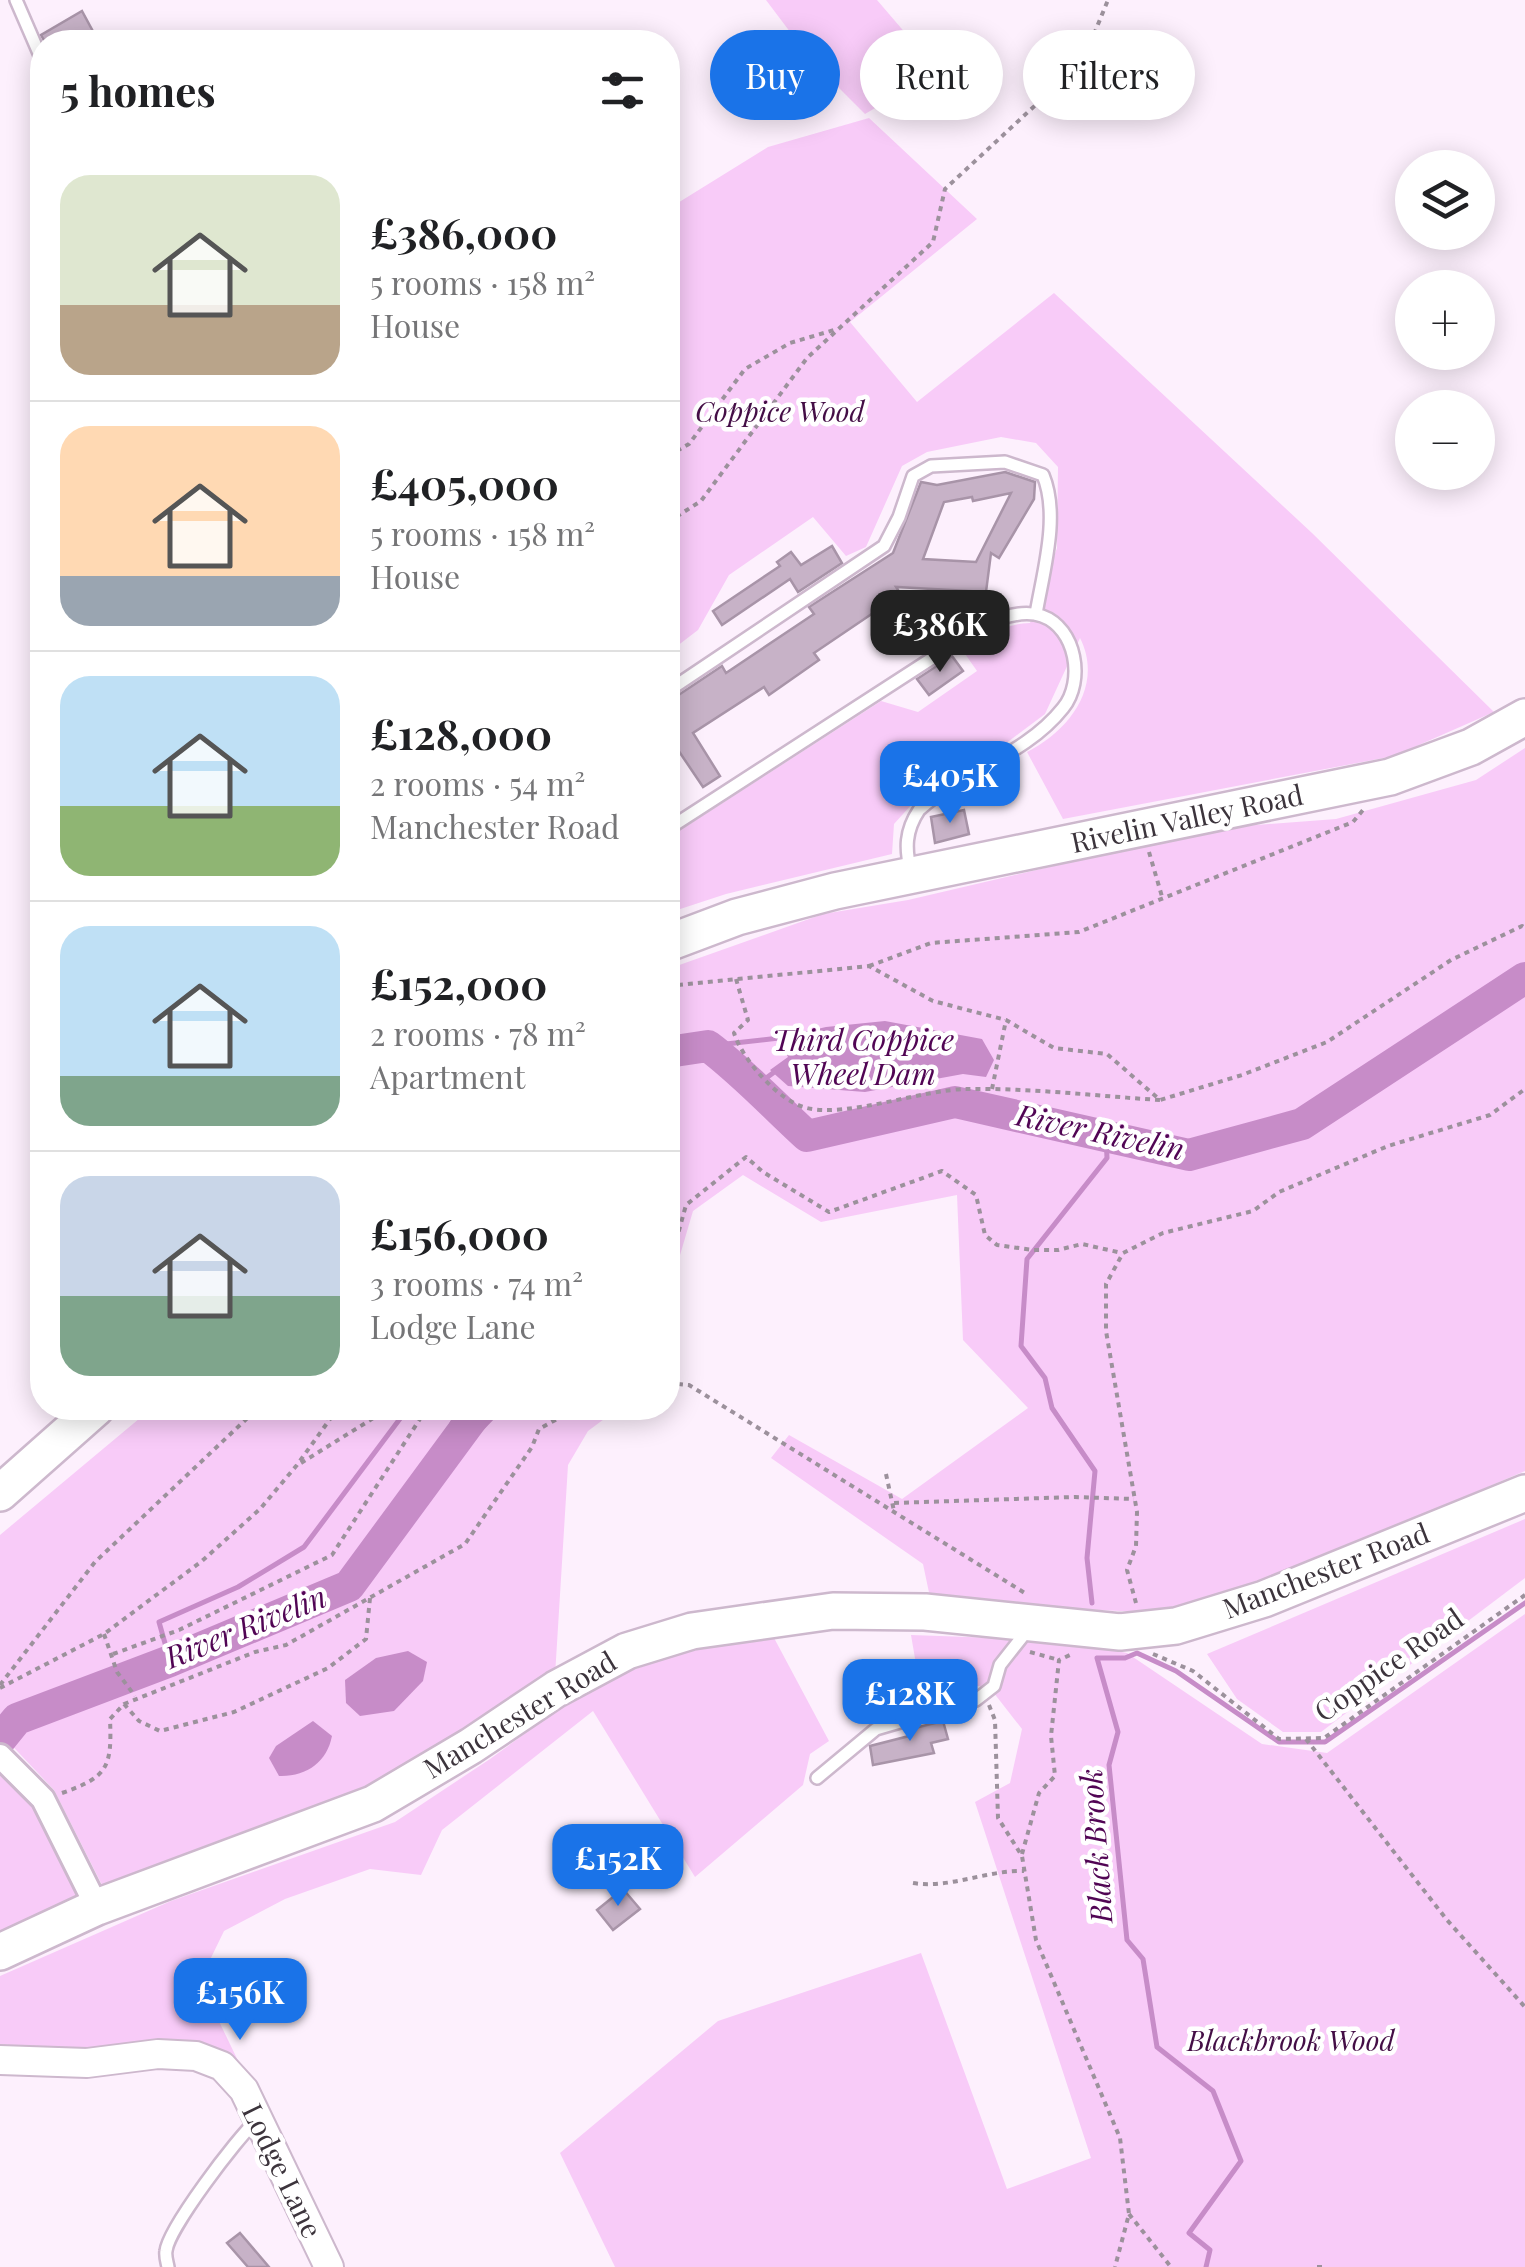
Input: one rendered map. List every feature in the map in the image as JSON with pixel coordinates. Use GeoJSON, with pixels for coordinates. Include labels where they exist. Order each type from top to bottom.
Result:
{"type":"FeatureCollection","features":[{"type":"Feature","properties":{"kind":"main road","name":"Rivelin Valley Road"},"geometry":{"type":"LineString","coordinates":[[680,938],[788,903],[1390,777],[1471,746],[1525,717]]}},
{"type":"Feature","properties":{"kind":"main road"},"geometry":{"type":"LineString","coordinates":[[0,1493],[82,1420]]}},
{"type":"Feature","properties":{"kind":"main road","name":"Manchester Road"},"geometry":{"type":"LineString","coordinates":[[0,1952],[98,1907],[373,1804],[556,1690],[627,1651],[676,1636],[833,1610],[925,1612],[1030,1631],[1132,1632],[1176,1626],[1264,1599],[1525,1493]]}},
{"type":"Feature","properties":{"kind":"street"},"geometry":{"type":"LineString","coordinates":[[4,1759],[43,1800],[98,1907]]}},
{"type":"Feature","properties":{"kind":"street","name":"Lodge Lane"},"geometry":{"type":"LineString","coordinates":[[0,2060],[86,2064],[158,2054],[196,2056],[222,2066],[244,2090],[324,2265]]}},
{"type":"Feature","properties":{"kind":"lane"},"geometry":{"type":"LineString","coordinates":[[16,0],[30,32]]}},
{"type":"Feature","properties":{"kind":"lane"},"geometry":{"type":"LineString","coordinates":[[680,682],[884,546],[899,517],[912,476],[931,466],[1004,462],[1042,475],[1047,486],[1048,546],[1036,614]]}},
{"type":"Feature","properties":{"kind":"lane"},"geometry":{"type":"LineString","coordinates":[[680,822],[982,626],[1014,615],[1036,614],[1060,627],[1067,638],[1075,670],[1070,698],[1040,734],[919,810],[907,841],[912,876]]}},
{"type":"Feature","properties":{"kind":"lane"},"geometry":{"type":"LineString","coordinates":[[816,1778],[876,1728],[976,1700],[994,1686],[1000,1664],[1030,1631]]}},
{"type":"Feature","properties":{"kind":"lane"},"geometry":{"type":"LineString","coordinates":[[168,2267],[166,2248],[182,2221],[242,2133],[257,2120]]}},
{"type":"Feature","properties":{"kind":"path"},"geometry":{"type":"LineString","coordinates":[[680,515],[702,501],[808,358],[934,242],[945,189],[1083,60],[1108,0]]}},
{"type":"Feature","properties":{"kind":"path"},"geometry":{"type":"LineString","coordinates":[[680,449],[689,444],[745,369],[790,343],[839,329]]}},
{"type":"Feature","properties":{"kind":"path"},"geometry":{"type":"LineString","coordinates":[[680,985],[869,966],[931,942],[1080,932],[1353,822],[1390,777]]}},
{"type":"Feature","properties":{"kind":"path"},"geometry":{"type":"LineString","coordinates":[[1142,829],[1163,900]]}},
{"type":"Feature","properties":{"kind":"path"},"geometry":{"type":"LineString","coordinates":[[736,979],[748,1020],[734,1033],[739,1047],[770,1084],[806,1108],[848,1108],[964,1088],[1160,1100],[1328,1042],[1451,960],[1523,927]]}},
{"type":"Feature","properties":{"kind":"path"},"geometry":{"type":"LineString","coordinates":[[869,966],[933,1001],[1006,1020],[1054,1048],[1107,1054],[1160,1100]]}},
{"type":"Feature","properties":{"kind":"path"},"geometry":{"type":"LineString","coordinates":[[991,1090],[1006,1020]]}},
{"type":"Feature","properties":{"kind":"path"},"geometry":{"type":"LineString","coordinates":[[1132,1632],[1127,1570],[1136,1546],[1135,1500],[1106,1331],[1106,1284],[1123,1253],[1163,1233],[1253,1211],[1279,1192],[1388,1146],[1490,1114],[1525,1089]]}},
{"type":"Feature","properties":{"kind":"path"},"geometry":{"type":"LineString","coordinates":[[680,1227],[686,1205],[746,1157],[763,1172],[829,1212],[942,1171],[976,1194],[985,1235],[997,1245],[1058,1250],[1082,1244],[1123,1253]]}},
{"type":"Feature","properties":{"kind":"path"},"geometry":{"type":"LineString","coordinates":[[680,1384],[689,1385],[1043,1604],[1030,1631],[1059,1660]]}},
{"type":"Feature","properties":{"kind":"path"},"geometry":{"type":"LineString","coordinates":[[0,1687],[96,1562],[245,1420]]}},
{"type":"Feature","properties":{"kind":"path"},"geometry":{"type":"LineString","coordinates":[[0,1687],[104,1634],[202,1561],[260,1509],[330,1420]]}},
{"type":"Feature","properties":{"kind":"path"},"geometry":{"type":"LineString","coordinates":[[297,1465],[371,1420]]}},
{"type":"Feature","properties":{"kind":"path"},"geometry":{"type":"LineString","coordinates":[[113,1654],[179,1630],[332,1555],[419,1420]]}},
{"type":"Feature","properties":{"kind":"path"},"geometry":{"type":"LineString","coordinates":[[43,1800],[97,1780],[108,1764],[110,1720],[124,1704],[255,1652],[286,1645],[465,1544],[532,1447],[539,1429],[555,1420]]}},
{"type":"Feature","properties":{"kind":"path"},"geometry":{"type":"LineString","coordinates":[[886,1474],[894,1512]]}},
{"type":"Feature","properties":{"kind":"path"},"geometry":{"type":"LineString","coordinates":[[894,1503],[1135,1500]]}},
{"type":"Feature","properties":{"kind":"path","name":"Coppice Road"},"geometry":{"type":"LineString","coordinates":[[1132,1632],[1137,1646],[1192,1671],[1278,1739],[1324,1738],[1525,1595]]}},
{"type":"Feature","properties":{"kind":"path"},"geometry":{"type":"LineString","coordinates":[[124,1704],[139,1721],[160,1731],[234,1712],[328,1668],[366,1638],[370,1598]]}},
{"type":"Feature","properties":{"kind":"path"},"geometry":{"type":"LineString","coordinates":[[104,1634],[118,1672],[136,1698]]}},
{"type":"Feature","properties":{"kind":"path"},"geometry":{"type":"LineString","coordinates":[[1081,1654],[1065,1655],[1059,1660],[1051,1736],[1055,1776],[1039,1793],[1022,1856],[1036,1940],[1120,2138],[1128,2214],[1115,2267]]}},
{"type":"Feature","properties":{"kind":"path"},"geometry":{"type":"LineString","coordinates":[[984,1694],[996,1720],[998,1818],[1022,1856]]}},
{"type":"Feature","properties":{"kind":"path"},"geometry":{"type":"LineString","coordinates":[[1306,1739],[1447,1920],[1525,2006]]}},
{"type":"Feature","properties":{"kind":"path"},"geometry":{"type":"LineString","coordinates":[[913,1884],[932,1886],[997,1870],[1024,1871]]}},
{"type":"Feature","properties":{"kind":"path"},"geometry":{"type":"LineString","coordinates":[[1128,2214],[1171,2267]]}},
{"type":"Feature","properties":{"kind":"path"},"geometry":{"type":"LineString","coordinates":[[1317,2267],[1324,2267]]}},
{"type":"Feature","properties":{"kind":"green space"},"geometry":{"type":"Polygon","coordinates":[[[766,0],[877,0],[903,30],[860,30],[860,109],[840,89],[840,30],[789,30],[766,0]]]}},
{"type":"Feature","properties":{"kind":"green space","name":"Coppice Wood"},"geometry":{"type":"Polygon","coordinates":[[[871,120],[977,219],[850,322],[917,402],[1054,293],[1312,533],[1494,712],[1394,756],[1063,819],[1027,752],[1069,719],[1085,690],[1088,673],[1080,638],[1045,714],[986,758],[922,793],[894,824],[892,854],[726,894],[680,909],[680,830],[881,701],[918,712],[977,671],[963,651],[1003,628],[1030,623],[1057,548],[1058,467],[1036,443],[1001,437],[927,452],[902,466],[866,547],[846,556],[813,517],[729,575],[698,630],[680,644],[680,202],[768,147],[871,120]]]}},
{"type":"Feature","properties":{"kind":"green space"},"geometry":{"type":"Polygon","coordinates":[[[1525,748],[1525,1471],[1211,1601],[1141,1612],[931,1602],[923,1564],[771,1458],[789,1435],[902,1499],[1028,1408],[963,1340],[957,1195],[821,1222],[743,1175],[693,1211],[680,1255],[680,965],[823,914],[908,900],[1217,828],[1336,819],[1476,780],[1525,748]]]}},
{"type":"Feature","properties":{"kind":"green space"},"geometry":{"type":"Polygon","coordinates":[[[138,1420],[603,1420],[588,1431],[568,1465],[555,1676],[373,1789],[104,1889],[54,1790],[0,1733],[0,1535],[138,1420]]]}},
{"type":"Feature","properties":{"kind":"green space"},"geometry":{"type":"Polygon","coordinates":[[[1525,1519],[1525,1578],[1321,1732],[1283,1732],[1237,1699],[1207,1654],[1525,1519]]]}},
{"type":"Feature","properties":{"kind":"green space","name":"Blackbrook Wood"},"geometry":{"type":"Polygon","coordinates":[[[1525,1614],[1525,2267],[615,2267],[560,2153],[718,2021],[921,1953],[1007,2189],[1091,2158],[975,1802],[1010,1783],[1022,1729],[990,1688],[918,1676],[911,1635],[1056,1640],[1127,1653],[1262,1744],[1327,1753],[1525,1614]]]}},
{"type":"Feature","properties":{"kind":"green space"},"geometry":{"type":"Polygon","coordinates":[[[773,1636],[829,1741],[810,1754],[803,1785],[695,1877],[593,1711],[442,1830],[421,1875],[370,1869],[285,1899],[224,1931],[208,1964],[213,2009],[243,2071],[0,2052],[0,1976],[171,1901],[395,1822],[553,1713],[617,1676],[698,1646],[773,1636]]]}},
{"type":"Feature","properties":{"kind":"green space"},"geometry":{"type":"Polygon","coordinates":[[[0,1772],[36,1800],[79,1899],[0,1938],[0,1772]]]}},
{"type":"Feature","properties":{"kind":"water","name":"Third Coppice Wheel Dam"},"geometry":{"type":"Polygon","coordinates":[[[885,1021],[982,1039],[994,1060],[986,1077],[963,1074],[865,1092],[788,1086],[770,1070],[788,1057],[779,1038],[826,1027],[885,1021]]]}},
{"type":"Feature","properties":{"kind":"water"},"geometry":{"type":"Polygon","coordinates":[[[451,1420],[493,1420],[469,1445],[445,1432],[451,1420]]]}},
{"type":"Feature","properties":{"kind":"water"},"geometry":{"type":"Polygon","coordinates":[[[408,1651],[427,1662],[423,1681],[394,1711],[360,1716],[346,1703],[345,1680],[376,1658],[408,1651]]]}},
{"type":"Feature","properties":{"kind":"water"},"geometry":{"type":"Polygon","coordinates":[[[313,1721],[332,1736],[325,1753],[306,1771],[279,1776],[269,1758],[276,1746],[313,1721]]]}},
{"type":"Feature","properties":{"kind":"building"},"geometry":{"type":"Polygon","coordinates":[[[82,11],[92,30],[50,30],[82,11]]]}},
{"type":"Feature","properties":{"kind":"building"},"geometry":{"type":"Polygon","coordinates":[[[1005,472],[1035,482],[1034,499],[999,558],[991,553],[986,592],[896,587],[929,637],[911,650],[882,607],[814,653],[819,660],[769,695],[764,687],[693,733],[720,776],[703,787],[680,753],[680,694],[722,666],[726,673],[814,614],[809,607],[893,553],[921,482],[937,485],[1005,472]],[[1011,493],[944,502],[923,559],[976,562],[1011,493]]]}},
{"type":"Feature","properties":{"kind":"building"},"geometry":{"type":"Polygon","coordinates":[[[832,546],[842,563],[798,592],[790,579],[722,625],[713,611],[780,566],[777,562],[791,552],[801,565],[832,546]]]}},
{"type":"Feature","properties":{"kind":"building"},"geometry":{"type":"Polygon","coordinates":[[[952,656],[963,671],[929,695],[917,679],[952,656]]]}},
{"type":"Feature","properties":{"kind":"building"},"geometry":{"type":"Polygon","coordinates":[[[964,810],[969,834],[935,843],[931,817],[964,810]]]}},
{"type":"Feature","properties":{"kind":"building"},"geometry":{"type":"Polygon","coordinates":[[[943,1721],[948,1739],[931,1743],[934,1753],[873,1765],[870,1746],[909,1736],[907,1730],[943,1721]]]}},
{"type":"Feature","properties":{"kind":"building"},"geometry":{"type":"Polygon","coordinates":[[[623,1889],[640,1909],[613,1930],[597,1910],[623,1889]]]}},
{"type":"Feature","properties":{"kind":"building"},"geometry":{"type":"Polygon","coordinates":[[[240,2233],[269,2267],[248,2267],[227,2243],[240,2233]]]}},
{"type":"Feature","properties":{"kind":"waterway","name":"River Rivelin"},"geometry":{"type":"LineString","coordinates":[[680,1050],[708,1046],[807,1136],[955,1102],[1189,1155],[1302,1124],[1525,978]]}},
{"type":"Feature","properties":{"kind":"waterway"},"geometry":{"type":"LineString","coordinates":[[708,1046],[779,1038]]}},
{"type":"Feature","properties":{"kind":"waterway"},"geometry":{"type":"LineString","coordinates":[[754,1087],[773,1073]]}},
{"type":"Feature","properties":{"kind":"waterway","name":"Black Brook"},"geometry":{"type":"LineString","coordinates":[[1092,1603],[1087,1558],[1095,1471],[1052,1408],[1045,1378],[1021,1346],[1027,1259],[1107,1158],[1106,1137]]}},
{"type":"Feature","properties":{"kind":"waterway"},"geometry":{"type":"LineString","coordinates":[[170,1661],[159,1622],[238,1587],[304,1547],[399,1420]]}},
{"type":"Feature","properties":{"kind":"waterway","name":"River Rivelin"},"geometry":{"type":"LineString","coordinates":[[0,1740],[17,1719],[170,1661],[349,1586],[471,1420]]}},
{"type":"Feature","properties":{"kind":"waterway","name":"Black Brook"},"geometry":{"type":"LineString","coordinates":[[1206,2267],[1210,2250],[1189,2233],[1241,2161],[1213,2091],[1157,2047],[1143,1959],[1127,1940],[1109,1765],[1118,1732],[1097,1658],[1125,1658],[1137,1653],[1176,1671],[1279,1742],[1325,1742],[1525,1603]]}}]}
